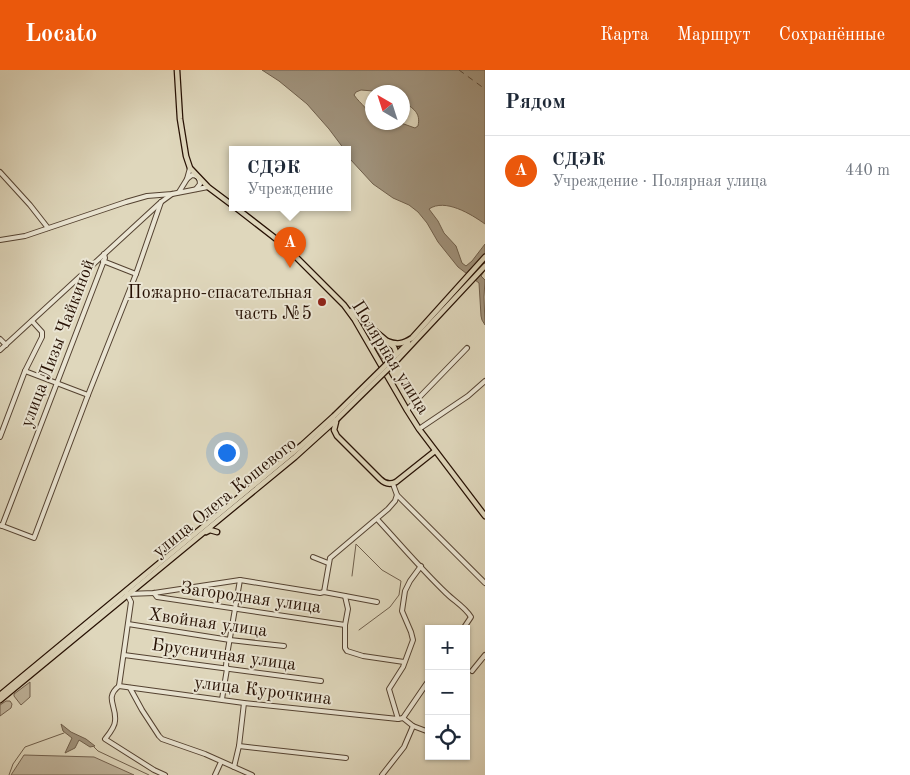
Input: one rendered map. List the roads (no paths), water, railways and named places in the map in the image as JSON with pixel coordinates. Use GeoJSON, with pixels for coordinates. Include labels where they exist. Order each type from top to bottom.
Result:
{"type":"FeatureCollection","features":[{"type":"Feature","properties":{"kind":"main road","name":"Полярная улица"},"geometry":{"type":"LineString","coordinates":[[177,70],[180,119],[186,156],[190,168],[208,187],[229,202]]}},
{"type":"Feature","properties":{"kind":"main road","name":"Полярная улица"},"geometry":{"type":"LineString","coordinates":[[241,211],[284,244],[344,305],[360,328],[419,429],[485,516]]}},
{"type":"Feature","properties":{"kind":"main road"},"geometry":{"type":"LineString","coordinates":[[451,300],[485,257]]}},
{"type":"Feature","properties":{"kind":"main road"},"geometry":{"type":"LineString","coordinates":[[387,341],[400,344],[412,338],[485,266]]}},
{"type":"Feature","properties":{"kind":"main road","name":"улица Олега Кошевого"},"geometry":{"type":"LineString","coordinates":[[0,700],[319,436],[397,358],[451,300]]}},
{"type":"Feature","properties":{"kind":"main road"},"geometry":{"type":"LineString","coordinates":[[344,305],[387,341],[396,350],[397,358]]}},
{"type":"Feature","properties":{"kind":"main road","name":"улица Олега Кошевого"},"geometry":{"type":"LineString","coordinates":[[397,358],[419,330]]}},
{"type":"Feature","properties":{"kind":"main road"},"geometry":{"type":"LineString","coordinates":[[336,418],[334,432],[337,436],[382,481],[389,484],[399,480],[435,451]]}},
{"type":"Feature","properties":{"kind":"main road","name":"улица Олега Кошевого"},"geometry":{"type":"LineString","coordinates":[[0,694],[336,418]]}},
{"type":"Feature","properties":{"kind":"main road"},"geometry":{"type":"LineString","coordinates":[[319,436],[333,433],[337,436]]}},
{"type":"Feature","properties":{"kind":"main road"},"geometry":{"type":"LineString","coordinates":[[200,535],[210,530],[217,532]]}},
{"type":"Feature","properties":{"kind":"street"},"geometry":{"type":"LineString","coordinates":[[190,168],[186,183],[188,187],[194,189]]}},
{"type":"Feature","properties":{"kind":"street"},"geometry":{"type":"LineString","coordinates":[[0,172],[48,228]]}},
{"type":"Feature","properties":{"kind":"street"},"geometry":{"type":"LineString","coordinates":[[179,192],[187,179],[192,175],[197,176],[200,181],[199,186],[194,189]]}},
{"type":"Feature","properties":{"kind":"street"},"geometry":{"type":"LineString","coordinates":[[0,240],[25,236],[148,196],[172,194],[208,187]]}},
{"type":"Feature","properties":{"kind":"street"},"geometry":{"type":"LineString","coordinates":[[0,350],[172,194]]}},
{"type":"Feature","properties":{"kind":"street"},"geometry":{"type":"LineString","coordinates":[[1,526],[34,538],[162,202]]}},
{"type":"Feature","properties":{"kind":"street","name":"улица Лизы Чайкиной"},"geometry":{"type":"LineString","coordinates":[[1,526],[105,258],[104,254]]}},
{"type":"Feature","properties":{"kind":"street"},"geometry":{"type":"LineString","coordinates":[[103,261],[136,274]]}},
{"type":"Feature","properties":{"kind":"street"},"geometry":{"type":"LineString","coordinates":[[0,437],[25,371],[42,335],[42,332],[32,321]]}},
{"type":"Feature","properties":{"kind":"street"},"geometry":{"type":"LineString","coordinates":[[0,338],[6,345]]}},
{"type":"Feature","properties":{"kind":"street"},"geometry":{"type":"LineString","coordinates":[[407,410],[468,348]]}},
{"type":"Feature","properties":{"kind":"street"},"geometry":{"type":"LineString","coordinates":[[25,371],[88,395]]}},
{"type":"Feature","properties":{"kind":"street"},"geometry":{"type":"LineString","coordinates":[[419,429],[468,396],[485,380]]}},
{"type":"Feature","properties":{"kind":"street"},"geometry":{"type":"LineString","coordinates":[[392,484],[398,495],[485,583]]}},
{"type":"Feature","properties":{"kind":"street"},"geometry":{"type":"LineString","coordinates":[[324,592],[330,558],[388,509],[398,495]]}},
{"type":"Feature","properties":{"kind":"street"},"geometry":{"type":"LineString","coordinates":[[377,519],[402,548],[447,594],[468,611],[471,617],[466,625]]}},
{"type":"Feature","properties":{"kind":"street"},"geometry":{"type":"LineString","coordinates":[[313,557],[328,563]]}},
{"type":"Feature","properties":{"kind":"street"},"geometry":{"type":"LineString","coordinates":[[421,566],[405,591],[402,611],[413,640],[403,667],[389,688],[401,718],[413,726],[425,730]]}},
{"type":"Feature","properties":{"kind":"street"},"geometry":{"type":"LineString","coordinates":[[222,699],[240,580]]}},
{"type":"Feature","properties":{"kind":"street"},"geometry":{"type":"LineString","coordinates":[[165,775],[106,739],[115,722],[111,700],[114,691],[119,686],[124,655],[131,602],[127,594],[154,593],[240,580],[377,602]]}},
{"type":"Feature","properties":{"kind":"street","name":"Загородная улица"},"geometry":{"type":"LineString","coordinates":[[154,593],[157,597],[345,624]]}},
{"type":"Feature","properties":{"kind":"street"},"geometry":{"type":"LineString","coordinates":[[346,596],[348,609],[345,624],[346,651],[363,656],[404,662]]}},
{"type":"Feature","properties":{"kind":"street","name":"Хвойная улица"},"geometry":{"type":"LineString","coordinates":[[128,624],[230,640],[284,646]]}},
{"type":"Feature","properties":{"kind":"street","name":"Брусничная улица"},"geometry":{"type":"LineString","coordinates":[[124,655],[321,681]]}},
{"type":"Feature","properties":{"kind":"street"},"geometry":{"type":"LineString","coordinates":[[472,672],[485,655]]}},
{"type":"Feature","properties":{"kind":"street"},"geometry":{"type":"LineString","coordinates":[[401,718],[425,685]]}},
{"type":"Feature","properties":{"kind":"street","name":"улица Курочкина"},"geometry":{"type":"LineString","coordinates":[[119,686],[244,703],[401,718]]}},
{"type":"Feature","properties":{"kind":"street"},"geometry":{"type":"LineString","coordinates":[[130,688],[142,710],[162,739],[205,754],[252,775]]}},
{"type":"Feature","properties":{"kind":"street"},"geometry":{"type":"LineString","coordinates":[[234,767],[239,746],[244,703]]}},
{"type":"Feature","properties":{"kind":"street"},"geometry":{"type":"LineString","coordinates":[[382,775],[404,747],[413,726]]}},
{"type":"Feature","properties":{"kind":"street"},"geometry":{"type":"LineString","coordinates":[[239,746],[346,758]]}},
{"type":"Feature","properties":{"kind":"street"},"geometry":{"type":"LineString","coordinates":[[215,775],[221,762]]}},
{"type":"Feature","properties":{"kind":"waterway"},"geometry":{"type":"LineString","coordinates":[[352,576],[356,544],[382,570],[401,581],[399,595],[390,607],[359,630]]}},
{"type":"Feature","properties":{"kind":"waterway"},"geometry":{"type":"LineString","coordinates":[[9,775],[13,764],[25,747],[64,733]]}},
{"type":"Feature","properties":{"kind":"waterway"},"geometry":{"type":"LineString","coordinates":[[94,747],[98,751],[149,775]]}},
{"type":"Feature","properties":{"kind":"place","name":"СДЭК"},"geometry":{"type":"Point","coordinates":[290,268]}},
{"type":"Feature","properties":{"kind":"place","name":"Пожарно-спасательная часть №5"},"geometry":{"type":"Point","coordinates":[322,302]}}]}
